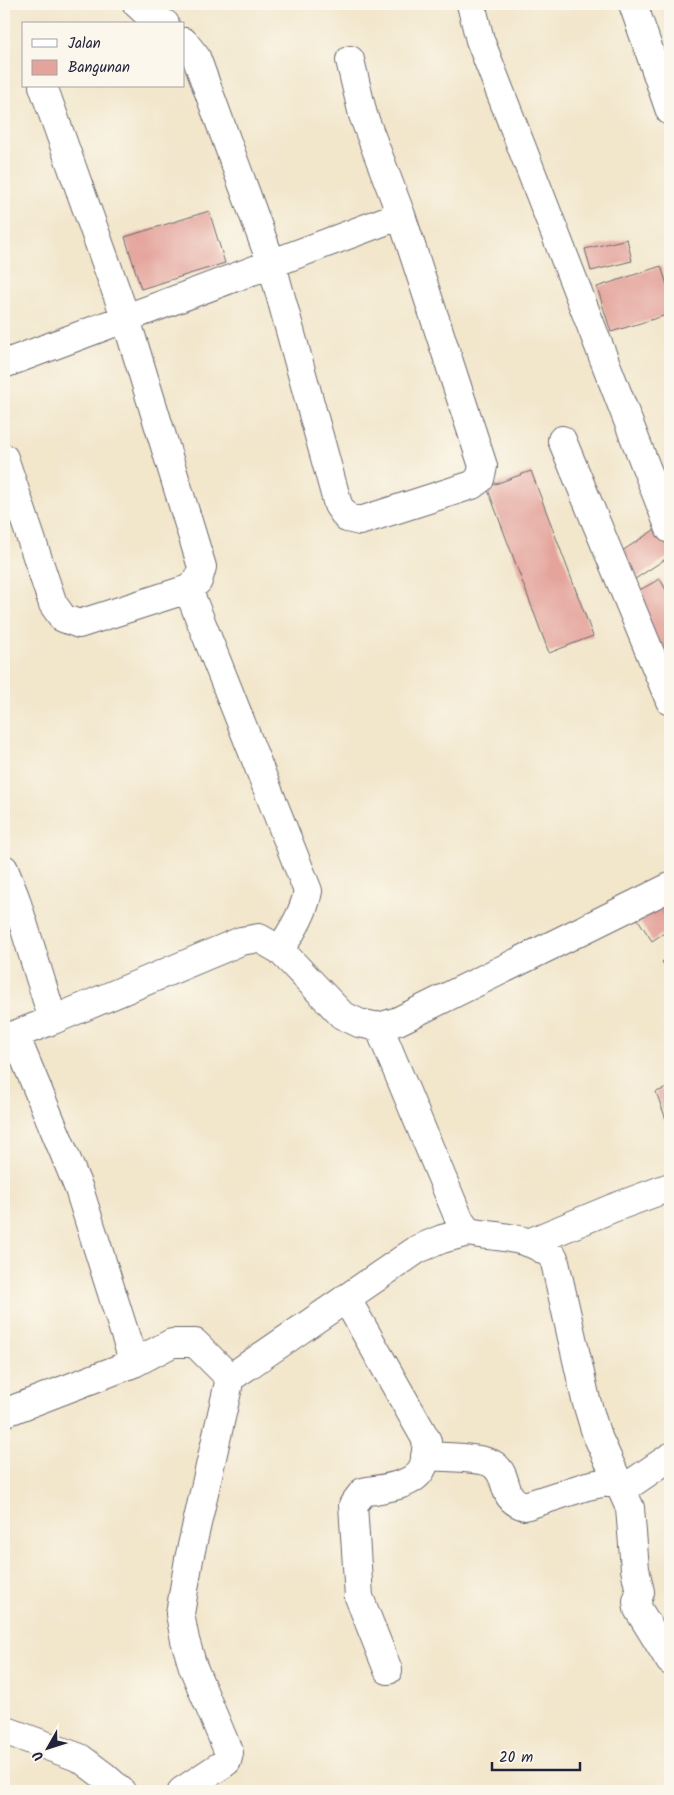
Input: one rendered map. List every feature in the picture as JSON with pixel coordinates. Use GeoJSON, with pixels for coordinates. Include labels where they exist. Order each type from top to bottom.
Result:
{"type":"FeatureCollection","features":[{"type":"Feature","properties":{"kind":"street"},"geometry":{"type":"LineString","coordinates":[[138,4],[149,15],[161,22]]}},
{"type":"Feature","properties":{"kind":"street"},"geometry":{"type":"LineString","coordinates":[[471,4],[480,40],[670,529]]}},
{"type":"Feature","properties":{"kind":"street"},"geometry":{"type":"LineString","coordinates":[[634,4],[670,111]]}},
{"type":"Feature","properties":{"kind":"street"},"geometry":{"type":"LineString","coordinates":[[185,43],[196,57],[272,265],[338,505],[347,518],[360,521],[472,485],[480,479],[483,466],[401,215],[363,115],[350,60]]}},
{"type":"Feature","properties":{"kind":"street"},"geometry":{"type":"LineString","coordinates":[[4,458],[54,604],[63,618],[79,624],[188,590],[198,581],[202,566],[126,319],[44,88]]}},
{"type":"Feature","properties":{"kind":"street"},"geometry":{"type":"LineString","coordinates":[[4,364],[401,215]]}},
{"type":"Feature","properties":{"kind":"street"},"geometry":{"type":"LineString","coordinates":[[562,440],[670,702]]}},
{"type":"Feature","properties":{"kind":"street"},"geometry":{"type":"LineString","coordinates":[[188,590],[308,891],[306,905],[280,950]]}},
{"type":"Feature","properties":{"kind":"street"},"geometry":{"type":"LineString","coordinates":[[4,869],[15,897],[54,1020]]}},
{"type":"Feature","properties":{"kind":"street"},"geometry":{"type":"LineString","coordinates":[[134,1363],[79,1189],[10,1037],[241,941],[259,938],[280,950],[342,1015],[359,1023],[379,1027],[398,1020],[670,888]]}},
{"type":"Feature","properties":{"kind":"street"},"geometry":{"type":"LineString","coordinates":[[379,1027],[460,1221],[468,1232]]}},
{"type":"Feature","properties":{"kind":"street"},"geometry":{"type":"LineString","coordinates":[[532,1242],[613,1208],[670,1187]]}},
{"type":"Feature","properties":{"kind":"street"},"geometry":{"type":"LineString","coordinates":[[182,1791],[223,1764],[229,1754],[193,1667],[180,1614],[190,1559],[230,1378],[418,1249],[442,1239],[468,1232],[532,1242],[545,1249],[554,1258],[586,1400],[596,1433],[630,1508],[635,1569],[640,1592],[637,1601],[638,1609],[670,1661]]}},
{"type":"Feature","properties":{"kind":"street"},"geometry":{"type":"LineString","coordinates":[[346,1298],[426,1441],[424,1465],[415,1477],[404,1484],[363,1492],[353,1505],[359,1597],[388,1670]]}},
{"type":"Feature","properties":{"kind":"street"},"geometry":{"type":"LineString","coordinates":[[4,1413],[134,1363],[172,1343],[195,1343],[230,1378]]}},
{"type":"Feature","properties":{"kind":"street"},"geometry":{"type":"LineString","coordinates":[[425,1456],[483,1461],[494,1464],[502,1474],[507,1493],[515,1503],[524,1506],[587,1486],[620,1485],[670,1457]]}},
{"type":"Feature","properties":{"kind":"street"},"geometry":{"type":"LineString","coordinates":[[4,1730],[80,1758],[121,1791]]}},
{"type":"Feature","properties":{"kind":"building"},"geometry":{"type":"Polygon","coordinates":[[[640,4],[665,4],[665,5],[641,9],[640,4]]]}},
{"type":"Feature","properties":{"kind":"building"},"geometry":{"type":"Polygon","coordinates":[[[209,211],[225,263],[141,289],[125,237],[209,211]]]}},
{"type":"Feature","properties":{"kind":"building"},"geometry":{"type":"Polygon","coordinates":[[[627,239],[632,261],[591,271],[585,249],[627,239]]]}},
{"type":"Feature","properties":{"kind":"building"},"geometry":{"type":"Polygon","coordinates":[[[661,266],[670,294],[670,314],[611,332],[597,287],[661,266]]]}},
{"type":"Feature","properties":{"kind":"building"},"geometry":{"type":"Polygon","coordinates":[[[670,469],[670,496],[661,472],[670,469]]]}},
{"type":"Feature","properties":{"kind":"building"},"geometry":{"type":"Polygon","coordinates":[[[531,471],[593,636],[549,653],[487,487],[531,471]]]}},
{"type":"Feature","properties":{"kind":"building"},"geometry":{"type":"Polygon","coordinates":[[[657,528],[670,549],[670,556],[629,583],[613,557],[657,528]]]}},
{"type":"Feature","properties":{"kind":"building"},"geometry":{"type":"Polygon","coordinates":[[[660,579],[670,597],[670,668],[634,593],[660,579]]]}},
{"type":"Feature","properties":{"kind":"building"},"geometry":{"type":"Polygon","coordinates":[[[660,903],[670,919],[670,929],[652,941],[637,918],[660,903]]]}},
{"type":"Feature","properties":{"kind":"building"},"geometry":{"type":"Polygon","coordinates":[[[670,956],[670,973],[662,962],[670,956]]]}},
{"type":"Feature","properties":{"kind":"building"},"geometry":{"type":"Polygon","coordinates":[[[670,1087],[670,1130],[656,1092],[670,1087]]]}}]}
